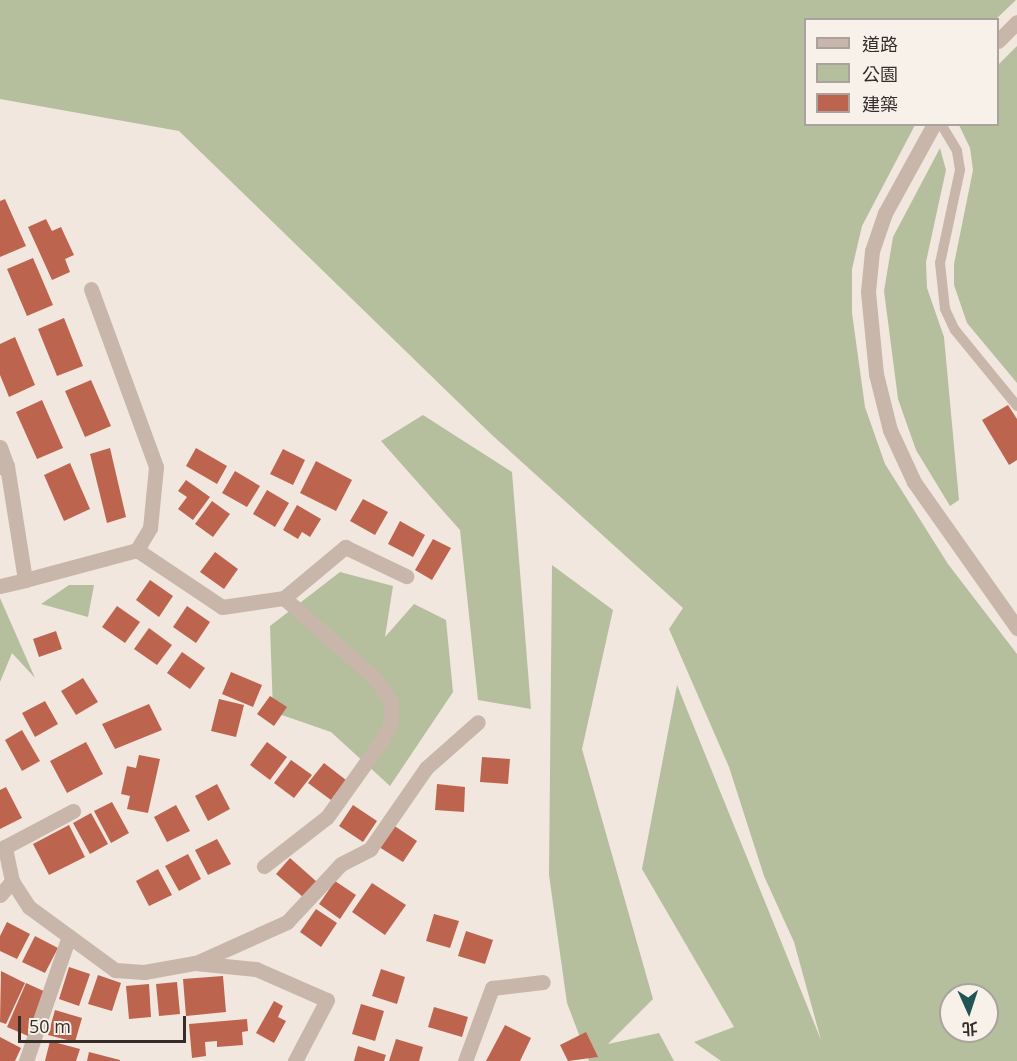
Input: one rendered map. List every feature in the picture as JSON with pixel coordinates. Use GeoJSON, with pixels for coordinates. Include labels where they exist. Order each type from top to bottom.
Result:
{"type":"FeatureCollection","features":[{"type":"Feature","properties":{"kind":"street"},"geometry":{"type":"LineString","coordinates":[[999,40],[1017,22]]}},
{"type":"Feature","properties":{"kind":"street"},"geometry":{"type":"LineString","coordinates":[[933,126],[885,213],[872,251],[868,292],[876,374],[890,430],[914,483],[1017,628]]}},
{"type":"Feature","properties":{"kind":"street"},"geometry":{"type":"LineString","coordinates":[[0,586],[137,550],[150,528],[156,467],[91,289]]}},
{"type":"Feature","properties":{"kind":"street"},"geometry":{"type":"LineString","coordinates":[[0,447],[25,580]]}},
{"type":"Feature","properties":{"kind":"street"},"geometry":{"type":"LineString","coordinates":[[137,550],[222,606],[284,598],[345,547],[406,576]]}},
{"type":"Feature","properties":{"kind":"street"},"geometry":{"type":"LineString","coordinates":[[264,866],[327,817],[391,723],[392,702],[376,680],[284,598]]}},
{"type":"Feature","properties":{"kind":"street"},"geometry":{"type":"LineString","coordinates":[[73,811],[5,847],[12,881],[29,907],[115,970],[144,972],[195,963],[287,922],[341,864],[370,849],[426,768],[478,722]]}},
{"type":"Feature","properties":{"kind":"street"},"geometry":{"type":"LineString","coordinates":[[0,895],[12,881]]}},
{"type":"Feature","properties":{"kind":"street"},"geometry":{"type":"LineString","coordinates":[[26,1061],[69,936]]}},
{"type":"Feature","properties":{"kind":"street"},"geometry":{"type":"LineString","coordinates":[[195,963],[256,969],[327,1000],[295,1061]]}},
{"type":"Feature","properties":{"kind":"street"},"geometry":{"type":"LineString","coordinates":[[465,1061],[492,988],[543,982]]}},
{"type":"Feature","properties":{"kind":"lane"},"geometry":{"type":"LineString","coordinates":[[942,126],[957,151],[960,170],[940,263],[945,309],[955,330],[1017,406]]}},
{"type":"Feature","properties":{"kind":"green space"},"geometry":{"type":"Polygon","coordinates":[[[0,0],[1016,0],[997,18],[804,18],[804,126],[914,126],[862,226],[852,269],[852,313],[865,407],[885,464],[948,564],[1017,654],[1017,1061],[721,1061],[694,1042],[734,1027],[642,869],[677,685],[821,1040],[794,942],[764,876],[729,767],[669,629],[683,608],[492,435],[179,131],[0,99],[0,0]]]}},
{"type":"Feature","properties":{"kind":"green space"},"geometry":{"type":"Polygon","coordinates":[[[1017,46],[1017,383],[967,323],[954,285],[954,264],[973,170],[970,148],[959,126],[999,126],[999,64],[1017,46]]]}},
{"type":"Feature","properties":{"kind":"green space"},"geometry":{"type":"Polygon","coordinates":[[[940,148],[946,170],[926,262],[927,288],[944,337],[959,500],[950,506],[916,450],[898,399],[884,291],[893,237],[940,148]]]}},
{"type":"Feature","properties":{"kind":"green space"},"geometry":{"type":"Polygon","coordinates":[[[423,415],[512,472],[531,709],[478,700],[460,530],[381,441],[423,415]]]}},
{"type":"Feature","properties":{"kind":"green space"},"geometry":{"type":"Polygon","coordinates":[[[552,565],[613,610],[582,749],[653,999],[608,1044],[659,1033],[674,1061],[589,1061],[567,1003],[549,875],[552,565]]]}},
{"type":"Feature","properties":{"kind":"green space"},"geometry":{"type":"Polygon","coordinates":[[[340,572],[393,586],[385,637],[414,604],[446,620],[453,692],[390,786],[331,732],[273,712],[270,626],[340,572]]]}},
{"type":"Feature","properties":{"kind":"green space"},"geometry":{"type":"Polygon","coordinates":[[[69,585],[94,585],[88,617],[41,604],[69,585]]]}},
{"type":"Feature","properties":{"kind":"green space"},"geometry":{"type":"Polygon","coordinates":[[[0,598],[35,678],[12,653],[0,682],[0,598]]]}},
{"type":"Feature","properties":{"kind":"building"},"geometry":{"type":"Polygon","coordinates":[[[5,199],[26,246],[0,257],[0,201],[5,199]]]}},
{"type":"Feature","properties":{"kind":"building"},"geometry":{"type":"Polygon","coordinates":[[[46,219],[52,231],[61,227],[74,255],[65,259],[70,272],[52,280],[28,227],[46,219]]]}},
{"type":"Feature","properties":{"kind":"building"},"geometry":{"type":"Polygon","coordinates":[[[33,258],[53,305],[27,316],[7,269],[33,258]]]}},
{"type":"Feature","properties":{"kind":"building"},"geometry":{"type":"Polygon","coordinates":[[[64,318],[83,366],[57,376],[38,329],[64,318]]]}},
{"type":"Feature","properties":{"kind":"building"},"geometry":{"type":"Polygon","coordinates":[[[15,337],[35,385],[9,397],[0,375],[0,344],[15,337]]]}},
{"type":"Feature","properties":{"kind":"building"},"geometry":{"type":"Polygon","coordinates":[[[91,380],[111,426],[85,437],[65,391],[91,380]]]}},
{"type":"Feature","properties":{"kind":"building"},"geometry":{"type":"Polygon","coordinates":[[[42,400],[63,448],[37,459],[16,412],[42,400]]]}},
{"type":"Feature","properties":{"kind":"building"},"geometry":{"type":"Polygon","coordinates":[[[1008,405],[1017,419],[1017,460],[1009,465],[982,420],[1008,405]]]}},
{"type":"Feature","properties":{"kind":"building"},"geometry":{"type":"Polygon","coordinates":[[[110,448],[126,517],[107,523],[90,454],[110,448]]]}},
{"type":"Feature","properties":{"kind":"building"},"geometry":{"type":"Polygon","coordinates":[[[196,448],[227,466],[217,484],[186,466],[196,448]]]}},
{"type":"Feature","properties":{"kind":"building"},"geometry":{"type":"Polygon","coordinates":[[[283,449],[305,460],[293,485],[270,474],[283,449]]]}},
{"type":"Feature","properties":{"kind":"building"},"geometry":{"type":"Polygon","coordinates":[[[316,461],[352,480],[336,511],[300,493],[316,461]]]}},
{"type":"Feature","properties":{"kind":"building"},"geometry":{"type":"Polygon","coordinates":[[[70,463],[90,509],[64,521],[44,475],[70,463]]]}},
{"type":"Feature","properties":{"kind":"building"},"geometry":{"type":"Polygon","coordinates":[[[235,471],[260,486],[247,507],[222,493],[235,471]]]}},
{"type":"Feature","properties":{"kind":"building"},"geometry":{"type":"Polygon","coordinates":[[[186,480],[210,497],[193,520],[178,509],[187,497],[178,491],[186,480]]]}},
{"type":"Feature","properties":{"kind":"building"},"geometry":{"type":"Polygon","coordinates":[[[267,490],[289,503],[275,527],[253,514],[267,490]]]}},
{"type":"Feature","properties":{"kind":"building"},"geometry":{"type":"Polygon","coordinates":[[[363,499],[388,512],[375,535],[350,521],[363,499]]]}},
{"type":"Feature","properties":{"kind":"building"},"geometry":{"type":"Polygon","coordinates":[[[212,501],[230,514],[213,537],[195,524],[212,501]]]}},
{"type":"Feature","properties":{"kind":"building"},"geometry":{"type":"Polygon","coordinates":[[[297,505],[321,519],[310,537],[302,532],[298,539],[283,530],[297,505]]]}},
{"type":"Feature","properties":{"kind":"building"},"geometry":{"type":"Polygon","coordinates":[[[400,521],[425,535],[413,557],[388,544],[400,521]]]}},
{"type":"Feature","properties":{"kind":"building"},"geometry":{"type":"Polygon","coordinates":[[[433,539],[451,548],[432,580],[415,570],[433,539]]]}},
{"type":"Feature","properties":{"kind":"building"},"geometry":{"type":"Polygon","coordinates":[[[215,552],[238,569],[224,589],[200,572],[215,552]]]}},
{"type":"Feature","properties":{"kind":"building"},"geometry":{"type":"Polygon","coordinates":[[[150,580],[173,596],[159,617],[136,600],[150,580]]]}},
{"type":"Feature","properties":{"kind":"building"},"geometry":{"type":"Polygon","coordinates":[[[117,606],[140,622],[125,643],[102,627],[117,606]]]}},
{"type":"Feature","properties":{"kind":"building"},"geometry":{"type":"Polygon","coordinates":[[[187,606],[210,622],[196,643],[173,627],[187,606]]]}},
{"type":"Feature","properties":{"kind":"building"},"geometry":{"type":"Polygon","coordinates":[[[149,628],[172,645],[157,665],[134,649],[149,628]]]}},
{"type":"Feature","properties":{"kind":"building"},"geometry":{"type":"Polygon","coordinates":[[[56,631],[62,649],[39,657],[33,639],[56,631]]]}},
{"type":"Feature","properties":{"kind":"building"},"geometry":{"type":"Polygon","coordinates":[[[182,652],[205,668],[190,689],[167,673],[182,652]]]}},
{"type":"Feature","properties":{"kind":"building"},"geometry":{"type":"Polygon","coordinates":[[[231,672],[262,685],[253,707],[222,694],[231,672]]]}},
{"type":"Feature","properties":{"kind":"building"},"geometry":{"type":"Polygon","coordinates":[[[83,678],[98,702],[76,715],[61,691],[83,678]]]}},
{"type":"Feature","properties":{"kind":"building"},"geometry":{"type":"Polygon","coordinates":[[[270,696],[287,707],[274,726],[257,714],[270,696]]]}},
{"type":"Feature","properties":{"kind":"building"},"geometry":{"type":"Polygon","coordinates":[[[219,699],[244,705],[236,737],[211,731],[219,699]]]}},
{"type":"Feature","properties":{"kind":"building"},"geometry":{"type":"Polygon","coordinates":[[[45,701],[58,724],[35,737],[22,713],[45,701]]]}},
{"type":"Feature","properties":{"kind":"building"},"geometry":{"type":"Polygon","coordinates":[[[149,704],[162,730],[115,749],[102,724],[149,704]]]}},
{"type":"Feature","properties":{"kind":"building"},"geometry":{"type":"Polygon","coordinates":[[[22,730],[40,761],[22,771],[5,740],[22,730]]]}},
{"type":"Feature","properties":{"kind":"building"},"geometry":{"type":"Polygon","coordinates":[[[86,742],[103,774],[67,793],[50,761],[86,742]]]}},
{"type":"Feature","properties":{"kind":"building"},"geometry":{"type":"Polygon","coordinates":[[[267,742],[287,757],[270,780],[250,765],[267,742]]]}},
{"type":"Feature","properties":{"kind":"building"},"geometry":{"type":"Polygon","coordinates":[[[139,755],[160,759],[148,813],[127,809],[130,796],[121,794],[127,766],[136,768],[139,755]]]}},
{"type":"Feature","properties":{"kind":"building"},"geometry":{"type":"Polygon","coordinates":[[[482,757],[510,759],[508,784],[480,782],[482,757]]]}},
{"type":"Feature","properties":{"kind":"building"},"geometry":{"type":"Polygon","coordinates":[[[291,760],[312,775],[294,798],[274,783],[291,760]]]}},
{"type":"Feature","properties":{"kind":"building"},"geometry":{"type":"Polygon","coordinates":[[[324,763],[346,780],[331,800],[308,783],[324,763]]]}},
{"type":"Feature","properties":{"kind":"building"},"geometry":{"type":"Polygon","coordinates":[[[217,784],[230,809],[208,821],[195,796],[217,784]]]}},
{"type":"Feature","properties":{"kind":"building"},"geometry":{"type":"Polygon","coordinates":[[[437,784],[465,787],[464,812],[435,810],[437,784]]]}},
{"type":"Feature","properties":{"kind":"building"},"geometry":{"type":"Polygon","coordinates":[[[6,787],[22,818],[0,829],[0,790],[6,787]]]}},
{"type":"Feature","properties":{"kind":"building"},"geometry":{"type":"Polygon","coordinates":[[[112,802],[129,833],[111,843],[94,811],[112,802]]]}},
{"type":"Feature","properties":{"kind":"building"},"geometry":{"type":"Polygon","coordinates":[[[176,805],[190,831],[167,842],[154,817],[176,805]]]}},
{"type":"Feature","properties":{"kind":"building"},"geometry":{"type":"Polygon","coordinates":[[[353,805],[377,821],[363,842],[339,826],[353,805]]]}},
{"type":"Feature","properties":{"kind":"building"},"geometry":{"type":"Polygon","coordinates":[[[91,813],[108,844],[90,854],[73,823],[91,813]]]}},
{"type":"Feature","properties":{"kind":"building"},"geometry":{"type":"Polygon","coordinates":[[[69,825],[85,857],[49,875],[33,844],[69,825]]]}},
{"type":"Feature","properties":{"kind":"building"},"geometry":{"type":"Polygon","coordinates":[[[393,825],[417,841],[403,862],[379,847],[393,825]]]}},
{"type":"Feature","properties":{"kind":"building"},"geometry":{"type":"Polygon","coordinates":[[[217,839],[231,864],[208,875],[195,850],[217,839]]]}},
{"type":"Feature","properties":{"kind":"building"},"geometry":{"type":"Polygon","coordinates":[[[188,854],[201,879],[179,891],[165,866],[188,854]]]}},
{"type":"Feature","properties":{"kind":"building"},"geometry":{"type":"Polygon","coordinates":[[[290,858],[317,882],[303,897],[276,874],[290,858]]]}},
{"type":"Feature","properties":{"kind":"building"},"geometry":{"type":"Polygon","coordinates":[[[158,869],[172,895],[149,906],[136,881],[158,869]]]}},
{"type":"Feature","properties":{"kind":"building"},"geometry":{"type":"Polygon","coordinates":[[[335,881],[356,895],[340,919],[319,904],[335,881]]]}},
{"type":"Feature","properties":{"kind":"building"},"geometry":{"type":"Polygon","coordinates":[[[372,883],[406,905],[385,935],[352,912],[372,883]]]}},
{"type":"Feature","properties":{"kind":"building"},"geometry":{"type":"Polygon","coordinates":[[[316,909],[337,923],[321,947],[300,932],[316,909]]]}},
{"type":"Feature","properties":{"kind":"building"},"geometry":{"type":"Polygon","coordinates":[[[434,914],[459,921],[450,948],[426,941],[434,914]]]}},
{"type":"Feature","properties":{"kind":"building"},"geometry":{"type":"Polygon","coordinates":[[[7,922],[30,934],[17,959],[0,951],[0,936],[7,922]]]}},
{"type":"Feature","properties":{"kind":"building"},"geometry":{"type":"Polygon","coordinates":[[[466,931],[493,940],[485,964],[458,956],[466,931]]]}},
{"type":"Feature","properties":{"kind":"building"},"geometry":{"type":"Polygon","coordinates":[[[35,936],[58,948],[45,973],[22,962],[35,936]]]}},
{"type":"Feature","properties":{"kind":"building"},"geometry":{"type":"Polygon","coordinates":[[[69,967],[90,974],[79,1006],[59,999],[69,967]]]}},
{"type":"Feature","properties":{"kind":"building"},"geometry":{"type":"Polygon","coordinates":[[[381,969],[405,977],[397,1004],[372,996],[381,969]]]}},
{"type":"Feature","properties":{"kind":"building"},"geometry":{"type":"Polygon","coordinates":[[[1,971],[25,983],[6,1024],[0,1022],[1,971]]]}},
{"type":"Feature","properties":{"kind":"building"},"geometry":{"type":"Polygon","coordinates":[[[98,975],[121,983],[112,1011],[88,1004],[98,975]]]}},
{"type":"Feature","properties":{"kind":"building"},"geometry":{"type":"Polygon","coordinates":[[[223,976],[226,1012],[186,1016],[183,979],[223,976]]]}},
{"type":"Feature","properties":{"kind":"building"},"geometry":{"type":"Polygon","coordinates":[[[177,982],[180,1014],[159,1016],[156,984],[177,982]]]}},
{"type":"Feature","properties":{"kind":"building"},"geometry":{"type":"Polygon","coordinates":[[[26,983],[48,993],[28,1036],[7,1027],[26,983]]]}},
{"type":"Feature","properties":{"kind":"building"},"geometry":{"type":"Polygon","coordinates":[[[149,984],[151,1017],[129,1019],[126,986],[149,984]]]}},
{"type":"Feature","properties":{"kind":"building"},"geometry":{"type":"Polygon","coordinates":[[[274,1001],[283,1006],[278,1017],[286,1021],[274,1043],[256,1033],[274,1001]]]}},
{"type":"Feature","properties":{"kind":"building"},"geometry":{"type":"Polygon","coordinates":[[[361,1004],[384,1011],[375,1041],[352,1034],[361,1004]]]}},
{"type":"Feature","properties":{"kind":"building"},"geometry":{"type":"Polygon","coordinates":[[[434,1007],[468,1017],[462,1037],[428,1027],[434,1007]]]}},
{"type":"Feature","properties":{"kind":"building"},"geometry":{"type":"Polygon","coordinates":[[[55,1010],[82,1018],[75,1042],[48,1035],[55,1010]]]}},
{"type":"Feature","properties":{"kind":"building"},"geometry":{"type":"Polygon","coordinates":[[[247,1019],[248,1031],[242,1032],[243,1045],[217,1047],[217,1041],[205,1042],[206,1056],[192,1058],[189,1024],[247,1019]]]}},
{"type":"Feature","properties":{"kind":"building"},"geometry":{"type":"Polygon","coordinates":[[[505,1025],[531,1038],[520,1061],[486,1061],[505,1025]]]}},
{"type":"Feature","properties":{"kind":"building"},"geometry":{"type":"Polygon","coordinates":[[[586,1032],[598,1057],[568,1061],[560,1045],[586,1032]]]}},
{"type":"Feature","properties":{"kind":"building"},"geometry":{"type":"Polygon","coordinates":[[[0,1037],[21,1048],[15,1061],[0,1061],[0,1037]]]}},
{"type":"Feature","properties":{"kind":"building"},"geometry":{"type":"Polygon","coordinates":[[[396,1039],[423,1047],[419,1061],[389,1061],[396,1039]]]}},
{"type":"Feature","properties":{"kind":"building"},"geometry":{"type":"Polygon","coordinates":[[[50,1041],[80,1049],[76,1061],[45,1061],[50,1041]]]}},
{"type":"Feature","properties":{"kind":"building"},"geometry":{"type":"Polygon","coordinates":[[[358,1046],[386,1055],[384,1061],[354,1061],[358,1046]]]}},
{"type":"Feature","properties":{"kind":"building"},"geometry":{"type":"Polygon","coordinates":[[[89,1052],[120,1060],[120,1061],[87,1061],[89,1052]]]}}]}
